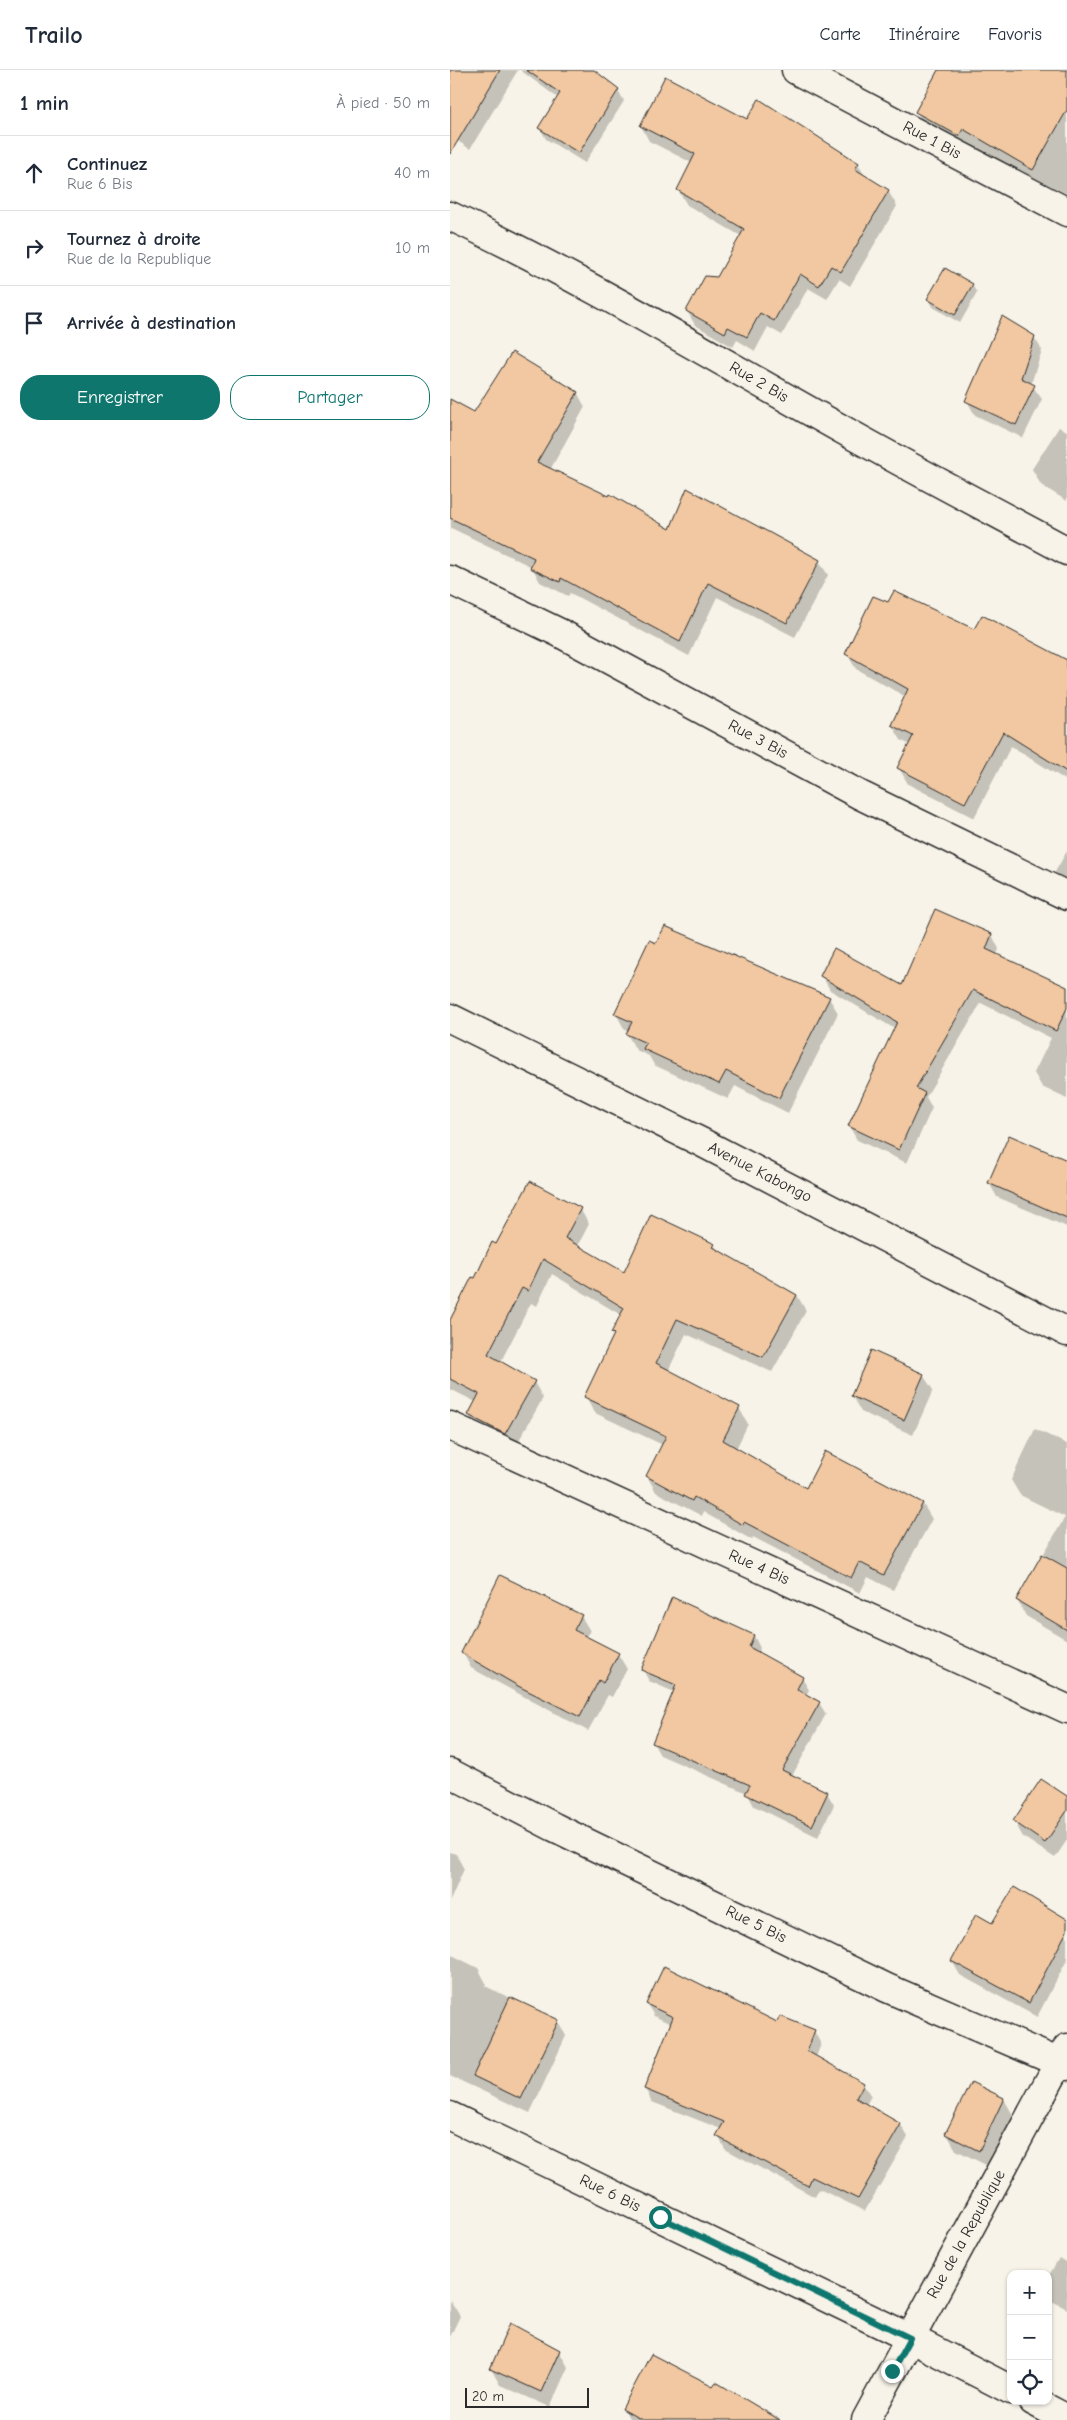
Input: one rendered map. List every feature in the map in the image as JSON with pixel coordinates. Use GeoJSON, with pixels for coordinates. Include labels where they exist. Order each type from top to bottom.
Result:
{"type":"FeatureCollection","features":[{"type":"Feature","properties":{"kind":"street","name":"Rue 1 Bis"},"geometry":{"type":"LineString","coordinates":[[796,70],[1067,212]]}},
{"type":"Feature","properties":{"kind":"street","name":"Rue 2 Bis"},"geometry":{"type":"LineString","coordinates":[[450,216],[533,256],[678,335],[845,431],[1067,551]]}},
{"type":"Feature","properties":{"kind":"street","name":"Rue 3 Bis"},"geometry":{"type":"LineString","coordinates":[[450,580],[560,633],[860,795],[1067,896]]}},
{"type":"Feature","properties":{"kind":"street","name":"Avenue Kabongo"},"geometry":{"type":"LineString","coordinates":[[450,1018],[701,1142],[1067,1332]]}},
{"type":"Feature","properties":{"kind":"street","name":"Rue 4 Bis"},"geometry":{"type":"LineString","coordinates":[[450,1426],[1067,1709]]}},
{"type":"Feature","properties":{"kind":"street","name":"Rue 5 Bis"},"geometry":{"type":"LineString","coordinates":[[450,1773],[554,1826],[887,1988],[1065,2058]]}},
{"type":"Feature","properties":{"kind":"street","name":"Rue de la Republique"},"geometry":{"type":"LineString","coordinates":[[866,2420],[1065,2058]]}},
{"type":"Feature","properties":{"kind":"street","name":"Rue 6 Bis"},"geometry":{"type":"LineString","coordinates":[[450,2116],[910,2338],[1007,2388]]}},
{"type":"Feature","properties":{"kind":"street"},"geometry":{"type":"LineString","coordinates":[[1041,2405],[1067,2419]]}},
{"type":"Feature","properties":{"kind":"building"},"geometry":{"type":"Polygon","coordinates":[[[450,70],[500,70],[450,154],[450,70]]]}},
{"type":"Feature","properties":{"kind":"building"},"geometry":{"type":"Polygon","coordinates":[[[526,70],[594,70],[619,89],[579,153],[538,128],[560,93],[526,70]]]}},
{"type":"Feature","properties":{"kind":"building"},"geometry":{"type":"Polygon","coordinates":[[[938,70],[1067,70],[1067,110],[1033,170],[963,129],[959,136],[915,112],[938,70]]]}},
{"type":"Feature","properties":{"kind":"building"},"geometry":{"type":"Polygon","coordinates":[[[665,76],[747,119],[759,99],[859,163],[855,169],[889,190],[841,272],[831,266],[819,286],[800,274],[774,321],[760,313],[747,337],[728,327],[725,333],[686,311],[705,276],[717,277],[744,229],[677,190],[695,154],[640,126],[665,76]]]}},
{"type":"Feature","properties":{"kind":"building"},"geometry":{"type":"Polygon","coordinates":[[[945,268],[973,284],[955,315],[927,299],[945,268]]]}},
{"type":"Feature","properties":{"kind":"building"},"geometry":{"type":"Polygon","coordinates":[[[1002,316],[1035,336],[1021,378],[1035,385],[1016,425],[965,401],[1002,316]]]}},
{"type":"Feature","properties":{"kind":"building"},"geometry":{"type":"Polygon","coordinates":[[[512,352],[578,392],[537,462],[609,496],[610,494],[670,529],[687,488],[820,560],[787,623],[708,583],[680,642],[561,578],[560,582],[530,568],[534,558],[450,518],[450,399],[474,412],[512,352]]]}},
{"type":"Feature","properties":{"kind":"building"},"geometry":{"type":"Polygon","coordinates":[[[894,591],[974,629],[982,615],[1067,660],[1067,772],[1003,732],[965,803],[897,768],[913,736],[891,725],[908,689],[845,654],[873,596],[888,602],[894,591]]]}},
{"type":"Feature","properties":{"kind":"building"},"geometry":{"type":"Polygon","coordinates":[[[935,909],[992,934],[986,949],[1067,987],[1067,1008],[1056,1031],[973,990],[916,1088],[925,1093],[899,1150],[848,1126],[897,1022],[820,976],[834,948],[902,985],[935,909]]]}},
{"type":"Feature","properties":{"kind":"building"},"geometry":{"type":"Polygon","coordinates":[[[665,926],[830,997],[779,1098],[726,1071],[719,1084],[643,1049],[646,1043],[626,1034],[632,1022],[614,1014],[649,940],[656,943],[665,926]]]}},
{"type":"Feature","properties":{"kind":"building"},"geometry":{"type":"Polygon","coordinates":[[[1009,1135],[1067,1160],[1067,1218],[988,1183],[1009,1135]]]}},
{"type":"Feature","properties":{"kind":"building"},"geometry":{"type":"Polygon","coordinates":[[[530,1181],[581,1208],[565,1238],[624,1272],[651,1214],[715,1244],[713,1247],[797,1295],[763,1357],[677,1319],[656,1363],[740,1407],[723,1440],[806,1488],[825,1451],[923,1503],[884,1575],[859,1562],[851,1578],[744,1522],[743,1525],[694,1497],[692,1501],[646,1476],[666,1436],[584,1397],[614,1334],[611,1333],[624,1308],[543,1259],[528,1291],[522,1288],[488,1354],[535,1381],[505,1434],[468,1415],[479,1394],[450,1379],[450,1320],[472,1277],[475,1278],[492,1242],[496,1244],[530,1181]]]}},
{"type":"Feature","properties":{"kind":"building"},"geometry":{"type":"Polygon","coordinates":[[[871,1350],[924,1374],[904,1420],[851,1396],[871,1350]]]}},
{"type":"Feature","properties":{"kind":"building"},"geometry":{"type":"Polygon","coordinates":[[[1042,1554],[1067,1568],[1067,1630],[1016,1600],[1042,1554]]]}},
{"type":"Feature","properties":{"kind":"building"},"geometry":{"type":"Polygon","coordinates":[[[500,1575],[582,1615],[574,1630],[619,1653],[603,1683],[599,1680],[580,1717],[518,1686],[461,1653],[500,1575]]]}},
{"type":"Feature","properties":{"kind":"building"},"geometry":{"type":"Polygon","coordinates":[[[672,1597],[754,1635],[749,1647],[803,1677],[797,1689],[820,1702],[782,1770],[828,1792],[812,1826],[745,1794],[750,1785],[652,1743],[676,1685],[641,1670],[672,1597]]]}},
{"type":"Feature","properties":{"kind":"building"},"geometry":{"type":"Polygon","coordinates":[[[1041,1779],[1067,1796],[1067,1811],[1045,1843],[1013,1821],[1041,1779]]]}},
{"type":"Feature","properties":{"kind":"building"},"geometry":{"type":"Polygon","coordinates":[[[1014,1887],[1067,1919],[1067,1931],[1029,2003],[951,1961],[976,1914],[992,1923],[1014,1887]]]}},
{"type":"Feature","properties":{"kind":"building"},"geometry":{"type":"Polygon","coordinates":[[[664,1966],[777,2022],[780,2016],[815,2030],[807,2051],[864,2083],[856,2098],[901,2124],[858,2199],[812,2177],[808,2186],[716,2136],[724,2122],[644,2089],[673,2017],[646,2004],[664,1966]]]}},
{"type":"Feature","properties":{"kind":"building"},"geometry":{"type":"Polygon","coordinates":[[[510,1997],[559,2020],[521,2099],[473,2076],[510,1997]]]}},
{"type":"Feature","properties":{"kind":"building"},"geometry":{"type":"Polygon","coordinates":[[[971,2082],[1004,2098],[979,2151],[945,2134],[971,2082]]]}},
{"type":"Feature","properties":{"kind":"building"},"geometry":{"type":"Polygon","coordinates":[[[510,2323],[560,2350],[541,2392],[490,2369],[510,2323]]]}},
{"type":"Feature","properties":{"kind":"building"},"geometry":{"type":"Polygon","coordinates":[[[651,2354],[713,2386],[716,2382],[780,2420],[642,2420],[622,2409],[651,2354]]]}},
{"type":"Feature","properties":{"kind":"route"},"geometry":{"type":"LineString","coordinates":[[660,2217],[910,2338],[892,2371]]}}]}
